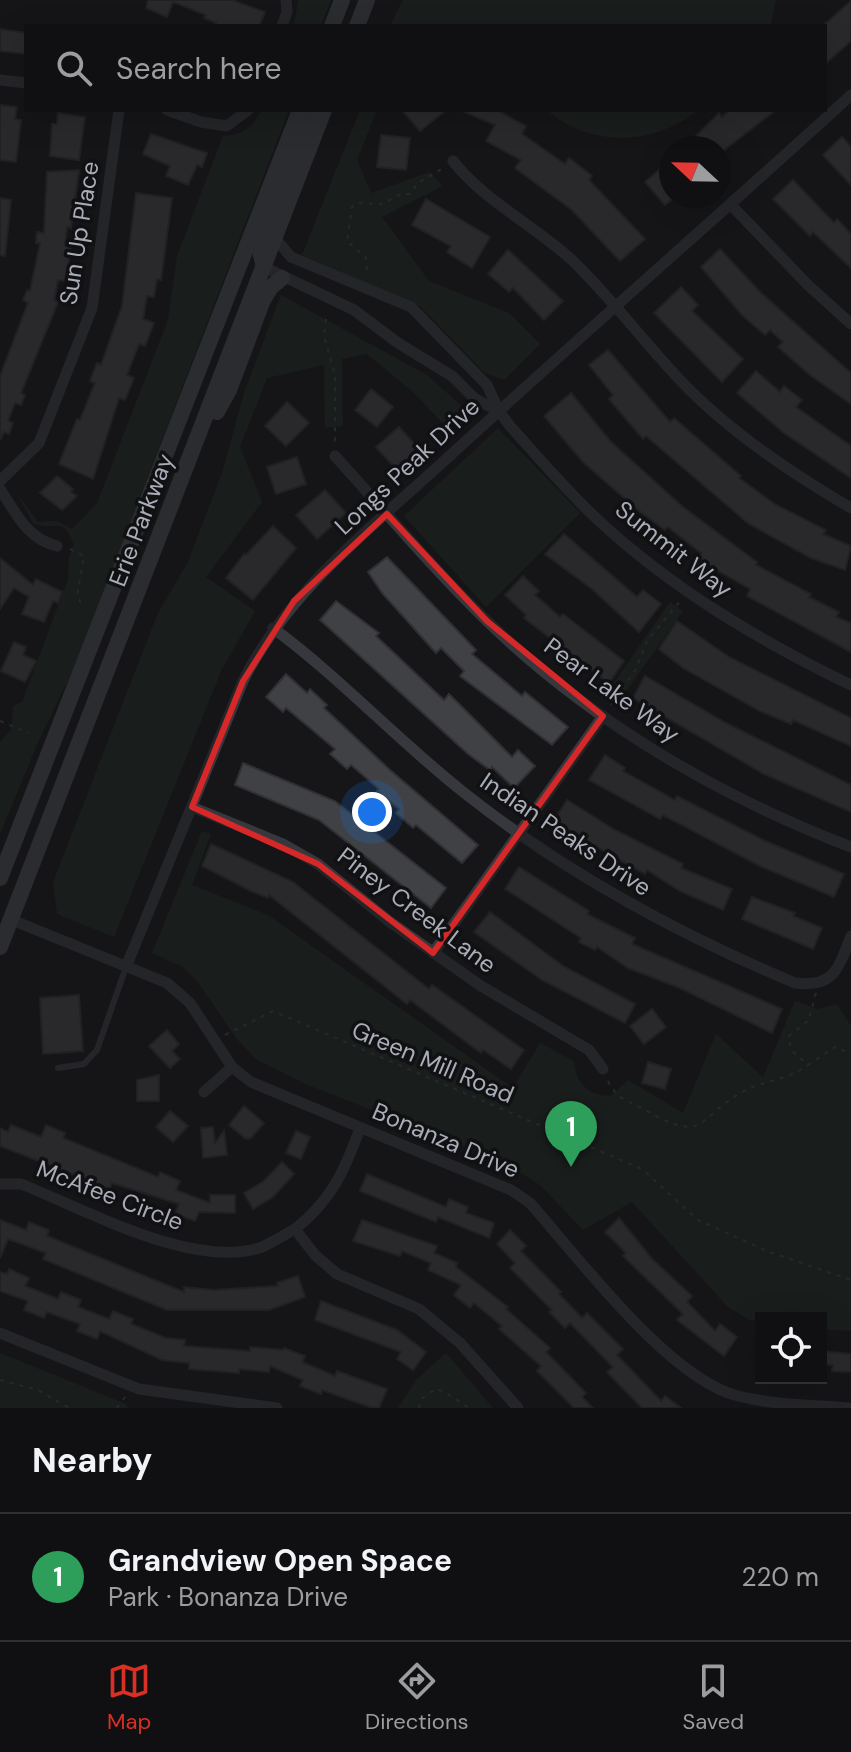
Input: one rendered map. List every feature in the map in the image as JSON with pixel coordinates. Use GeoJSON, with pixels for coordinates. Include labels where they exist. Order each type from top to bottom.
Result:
{"type":"FeatureCollection","features":[{"type":"Feature","properties":{"kind":"main road"},"geometry":{"type":"LineString","coordinates":[[333,24],[342,0]]}},
{"type":"Feature","properties":{"kind":"main road"},"geometry":{"type":"LineString","coordinates":[[358,24],[367,0]]}},
{"type":"Feature","properties":{"kind":"main road","name":"Erie Parkway"},"geometry":{"type":"LineString","coordinates":[[0,878],[299,112]]}},
{"type":"Feature","properties":{"kind":"main road"},"geometry":{"type":"LineString","coordinates":[[264,267],[259,247],[311,112]]}},
{"type":"Feature","properties":{"kind":"main road","name":"Erie Parkway"},"geometry":{"type":"LineString","coordinates":[[0,947],[4,917],[189,462],[323,112]]}},
{"type":"Feature","properties":{"kind":"main road"},"geometry":{"type":"LineString","coordinates":[[189,462],[229,390],[263,300],[282,278]]}},
{"type":"Feature","properties":{"kind":"street"},"geometry":{"type":"LineString","coordinates":[[283,24],[287,12],[286,0]]}},
{"type":"Feature","properties":{"kind":"street"},"geometry":{"type":"LineString","coordinates":[[0,80],[24,83]]}},
{"type":"Feature","properties":{"kind":"street","name":"Longs Peak Drive"},"geometry":{"type":"LineString","coordinates":[[731,205],[850,99]]}},
{"type":"Feature","properties":{"kind":"street","name":"Sun Up Place"},"geometry":{"type":"LineString","coordinates":[[0,481],[39,443],[92,308],[119,112]]}},
{"type":"Feature","properties":{"kind":"street"},"geometry":{"type":"LineString","coordinates":[[173,112],[203,123],[227,126],[245,112]]}},
{"type":"Feature","properties":{"kind":"street"},"geometry":{"type":"LineString","coordinates":[[453,161],[470,182],[537,228],[616,307],[682,382],[748,440],[851,508]]}},
{"type":"Feature","properties":{"kind":"street"},"geometry":{"type":"LineString","coordinates":[[731,205],[808,285],[851,324]]}},
{"type":"Feature","properties":{"kind":"street","name":"Longs Peak Drive"},"geometry":{"type":"LineString","coordinates":[[126,967],[243,681],[273,628],[294,601],[499,411],[728,208]]}},
{"type":"Feature","properties":{"kind":"street"},"geometry":{"type":"LineString","coordinates":[[275,238],[291,257],[411,307],[487,385],[499,411]]}},
{"type":"Feature","properties":{"kind":"street"},"geometry":{"type":"LineString","coordinates":[[264,267],[354,310],[398,343],[452,376],[474,398],[499,411]]}},
{"type":"Feature","properties":{"kind":"street","name":"Summit Way"},"geometry":{"type":"LineString","coordinates":[[499,411],[597,519],[661,572],[783,652],[851,685]]}},
{"type":"Feature","properties":{"kind":"street","name":"Pear Lake Way"},"geometry":{"type":"LineString","coordinates":[[335,456],[487,621],[603,716],[747,802],[851,847]]}},
{"type":"Feature","properties":{"kind":"street"},"geometry":{"type":"LineString","coordinates":[[0,489],[24,526],[41,542],[57,546]]}},
{"type":"Feature","properties":{"kind":"street","name":"Indian Peaks Drive"},"geometry":{"type":"LineString","coordinates":[[273,628],[331,671],[398,739],[518,832],[668,926],[795,983],[816,986],[829,979],[840,964],[851,936]]}},
{"type":"Feature","properties":{"kind":"street"},"geometry":{"type":"LineString","coordinates":[[433,953],[603,716]]}},
{"type":"Feature","properties":{"kind":"street","name":"Piney Creek Lane"},"geometry":{"type":"LineString","coordinates":[[192,807],[283,844],[318,864],[433,953],[589,1050],[603,1069]]}},
{"type":"Feature","properties":{"kind":"street","name":"Bonanza Drive"},"geometry":{"type":"LineString","coordinates":[[4,917],[176,989],[190,1003],[232,1067],[251,1082],[490,1180],[530,1203],[660,1347],[692,1376],[737,1396],[848,1408]]}},
{"type":"Feature","properties":{"kind":"street"},"geometry":{"type":"LineString","coordinates":[[204,1092],[232,1067]]}},
{"type":"Feature","properties":{"kind":"street","name":"McAfee Circle"},"geometry":{"type":"LineString","coordinates":[[0,1184],[21,1184],[178,1247],[235,1252],[261,1247],[295,1229],[318,1212],[336,1188],[360,1128]]}},
{"type":"Feature","properties":{"kind":"street"},"geometry":{"type":"LineString","coordinates":[[295,1229],[326,1266],[337,1274],[419,1309],[460,1343],[518,1408]]}},
{"type":"Feature","properties":{"kind":"street"},"geometry":{"type":"LineString","coordinates":[[0,1333],[139,1389],[277,1408]]}},
{"type":"Feature","properties":{"kind":"lane"},"geometry":{"type":"LineString","coordinates":[[58,1068],[84,1064],[97,1050],[126,967]]}},
{"type":"Feature","properties":{"kind":"path"},"geometry":{"type":"LineString","coordinates":[[367,270],[366,258],[347,241],[352,207],[357,203],[382,204],[401,194],[410,194],[418,183],[435,174]]}},
{"type":"Feature","properties":{"kind":"path"},"geometry":{"type":"LineString","coordinates":[[326,319],[324,336],[335,375],[335,435]]}},
{"type":"Feature","properties":{"kind":"path"},"geometry":{"type":"LineString","coordinates":[[57,546],[84,556],[77,596],[84,608]]}},
{"type":"Feature","properties":{"kind":"path"},"geometry":{"type":"LineString","coordinates":[[603,716],[636,669],[647,641],[681,600]]}},
{"type":"Feature","properties":{"kind":"path"},"geometry":{"type":"LineString","coordinates":[[0,721],[29,733]]}},
{"type":"Feature","properties":{"kind":"path"},"geometry":{"type":"LineString","coordinates":[[808,1065],[788,1044],[793,1031],[809,1020],[815,1001]]}},
{"type":"Feature","properties":{"kind":"path","name":"Green Mill Road"},"geometry":{"type":"LineString","coordinates":[[214,1042],[273,1011],[642,1169],[698,1220],[767,1251],[851,1280]]}},
{"type":"Feature","properties":{"kind":"path"},"geometry":{"type":"LineString","coordinates":[[611,1088],[619,1098],[681,1128],[705,1122],[744,1091],[786,1079],[835,1047],[851,1054]]}},
{"type":"Feature","properties":{"kind":"path"},"geometry":{"type":"LineString","coordinates":[[0,1380],[38,1390],[69,1408]]}},
{"type":"Feature","properties":{"kind":"path"},"geometry":{"type":"LineString","coordinates":[[419,1408],[421,1399],[435,1389],[469,1408]]}},
{"type":"Feature","properties":{"kind":"path"},"geometry":{"type":"LineString","coordinates":[[117,1408],[125,1396]]}},
{"type":"Feature","properties":{"kind":"highlighted area"},"geometry":{"type":"Polygon","coordinates":[[[387,514],[487,621],[603,716],[433,953],[318,864],[192,807],[243,681],[294,601],[387,514]]]}},
{"type":"Feature","properties":{"kind":"shaded area"},"geometry":{"type":"Polygon","coordinates":[[[298,0],[331,0],[322,24],[294,24],[298,0]]]}},
{"type":"Feature","properties":{"kind":"shaded area"},"geometry":{"type":"Polygon","coordinates":[[[403,0],[776,0],[770,24],[391,24],[403,0]]]}},
{"type":"Feature","properties":{"kind":"shaded area"},"geometry":{"type":"Polygon","coordinates":[[[260,112],[288,112],[74,668],[39,740],[0,834],[0,742],[11,730],[13,706],[22,702],[68,579],[69,557],[74,545],[66,529],[33,523],[16,492],[38,522],[57,521],[72,529],[97,503],[168,320],[177,256],[223,136],[236,134],[255,121],[260,112]]]}},
{"type":"Feature","properties":{"kind":"shaded area"},"geometry":{"type":"Polygon","coordinates":[[[359,112],[376,112],[357,160],[371,193],[430,172],[443,186],[382,217],[429,281],[509,313],[540,344],[504,380],[485,373],[421,307],[302,255],[359,112]]]}},
{"type":"Feature","properties":{"kind":"shaded area"},"geometry":{"type":"Polygon","coordinates":[[[550,112],[695,112],[662,131],[622,138],[583,131],[550,112]]]}},
{"type":"Feature","properties":{"kind":"shaded area"},"geometry":{"type":"Polygon","coordinates":[[[281,295],[427,375],[466,410],[465,415],[448,429],[413,392],[367,354],[342,359],[343,426],[325,428],[324,365],[267,378],[240,447],[262,502],[206,577],[255,611],[222,669],[114,937],[57,914],[53,882],[158,613],[188,562],[223,470],[244,393],[281,295]]]}},
{"type":"Feature","properties":{"kind":"shaded area"},"geometry":{"type":"Polygon","coordinates":[[[498,428],[580,513],[486,607],[404,516],[498,428]]]}},
{"type":"Feature","properties":{"kind":"shaded area"},"geometry":{"type":"Polygon","coordinates":[[[670,602],[683,611],[617,704],[606,694],[670,602]]]}},
{"type":"Feature","properties":{"kind":"shaded area"},"geometry":{"type":"Polygon","coordinates":[[[202,831],[211,834],[192,885],[268,915],[513,1088],[540,1043],[574,1061],[580,1082],[596,1094],[611,1096],[628,1080],[683,1113],[716,1034],[763,1077],[795,1001],[817,1009],[837,1004],[851,1026],[851,1331],[827,1329],[827,1312],[755,1312],[755,1320],[749,1320],[727,1306],[632,1202],[583,1230],[540,1185],[504,1162],[303,1083],[257,1060],[236,1038],[198,982],[183,967],[152,953],[202,831]]]}},
{"type":"Feature","properties":{"kind":"shaded area"},"geometry":{"type":"Polygon","coordinates":[[[0,1353],[126,1404],[128,1408],[0,1408],[0,1353]]]}},
{"type":"Feature","properties":{"kind":"shaded area"},"geometry":{"type":"Polygon","coordinates":[[[446,1353],[493,1408],[398,1408],[417,1379],[446,1353]]]}},
{"type":"Feature","properties":{"kind":"building"},"geometry":{"type":"Polygon","coordinates":[[[148,0],[232,0],[265,12],[260,24],[215,24],[204,18],[206,15],[173,2],[167,17],[146,8],[148,0]]]}},
{"type":"Feature","properties":{"kind":"building"},"geometry":{"type":"Polygon","coordinates":[[[851,1],[851,41],[827,62],[827,24],[851,1]]]}},
{"type":"Feature","properties":{"kind":"building"},"geometry":{"type":"Polygon","coordinates":[[[0,29],[24,33],[24,54],[0,51],[0,29]]]}},
{"type":"Feature","properties":{"kind":"building"},"geometry":{"type":"Polygon","coordinates":[[[0,105],[17,107],[15,119],[21,120],[16,162],[0,160],[0,105]]]}},
{"type":"Feature","properties":{"kind":"building"},"geometry":{"type":"Polygon","coordinates":[[[404,112],[444,112],[420,131],[404,112]]]}},
{"type":"Feature","properties":{"kind":"building"},"geometry":{"type":"Polygon","coordinates":[[[465,112],[500,112],[526,126],[522,134],[565,164],[569,158],[592,176],[589,180],[645,239],[620,261],[572,210],[515,168],[521,160],[486,141],[495,125],[465,112]]]}},
{"type":"Feature","properties":{"kind":"building"},"geometry":{"type":"Polygon","coordinates":[[[728,112],[773,112],[731,145],[731,136],[696,136],[719,113],[722,117],[728,112]]]}},
{"type":"Feature","properties":{"kind":"building"},"geometry":{"type":"Polygon","coordinates":[[[58,113],[85,117],[79,160],[50,156],[52,124],[57,124],[58,113]]]}},
{"type":"Feature","properties":{"kind":"building"},"geometry":{"type":"Polygon","coordinates":[[[151,134],[207,153],[202,167],[197,165],[188,185],[166,176],[170,166],[143,154],[151,134]]]}},
{"type":"Feature","properties":{"kind":"building"},"geometry":{"type":"Polygon","coordinates":[[[381,135],[410,138],[406,170],[377,167],[381,135]]]}},
{"type":"Feature","properties":{"kind":"building"},"geometry":{"type":"Polygon","coordinates":[[[842,137],[851,147],[851,185],[823,155],[842,137]]]}},
{"type":"Feature","properties":{"kind":"building"},"geometry":{"type":"Polygon","coordinates":[[[79,170],[71,228],[67,227],[65,245],[71,246],[66,281],[58,280],[54,300],[58,302],[21,393],[25,395],[21,405],[15,403],[8,421],[13,423],[9,434],[4,432],[0,440],[0,376],[28,303],[23,300],[27,290],[30,291],[40,243],[36,243],[37,232],[44,233],[47,172],[79,170]]]}},
{"type":"Feature","properties":{"kind":"building"},"geometry":{"type":"Polygon","coordinates":[[[659,170],[659,198],[645,182],[659,170]]]}},
{"type":"Feature","properties":{"kind":"building"},"geometry":{"type":"Polygon","coordinates":[[[793,180],[834,223],[837,219],[851,234],[851,268],[813,232],[810,236],[773,199],[793,180]]]}},
{"type":"Feature","properties":{"kind":"building"},"geometry":{"type":"Polygon","coordinates":[[[136,193],[172,198],[161,280],[157,279],[154,297],[147,296],[143,319],[154,323],[145,346],[139,344],[127,375],[134,378],[125,400],[119,398],[93,479],[59,464],[95,383],[90,381],[97,363],[101,365],[122,306],[136,193]]]}},
{"type":"Feature","properties":{"kind":"building"},"geometry":{"type":"Polygon","coordinates":[[[0,198],[11,200],[5,256],[0,255],[0,198]]]}},
{"type":"Feature","properties":{"kind":"building"},"geometry":{"type":"Polygon","coordinates":[[[426,199],[490,237],[472,268],[447,252],[451,246],[412,225],[426,199]]]}},
{"type":"Feature","properties":{"kind":"building"},"geometry":{"type":"Polygon","coordinates":[[[720,249],[761,293],[851,373],[851,404],[778,347],[783,342],[770,330],[765,335],[742,315],[701,267],[720,249]]]}},
{"type":"Feature","properties":{"kind":"building"},"geometry":{"type":"Polygon","coordinates":[[[508,250],[563,301],[544,320],[513,288],[509,292],[488,274],[508,250]]]}},
{"type":"Feature","properties":{"kind":"building"},"geometry":{"type":"Polygon","coordinates":[[[681,287],[698,305],[692,311],[743,359],[722,382],[654,313],[681,287]]]}},
{"type":"Feature","properties":{"kind":"building"},"geometry":{"type":"Polygon","coordinates":[[[608,350],[670,422],[674,418],[741,476],[739,478],[776,505],[826,530],[823,534],[851,546],[845,570],[811,558],[749,524],[646,436],[643,439],[609,399],[613,395],[589,365],[608,350]]]}},
{"type":"Feature","properties":{"kind":"building"},"geometry":{"type":"Polygon","coordinates":[[[756,371],[780,392],[784,386],[802,400],[796,407],[851,446],[851,478],[784,433],[737,393],[756,371]]]}},
{"type":"Feature","properties":{"kind":"building"},"geometry":{"type":"Polygon","coordinates":[[[371,389],[393,407],[377,427],[355,410],[371,389]]]}},
{"type":"Feature","properties":{"kind":"building"},"geometry":{"type":"Polygon","coordinates":[[[571,393],[610,441],[683,507],[757,562],[756,565],[811,594],[809,597],[839,612],[836,617],[851,623],[851,652],[747,596],[750,589],[697,559],[701,553],[668,527],[665,530],[639,511],[583,462],[544,416],[571,393]]]}},
{"type":"Feature","properties":{"kind":"building"},"geometry":{"type":"Polygon","coordinates":[[[287,402],[309,423],[286,446],[265,426],[287,402]]]}},
{"type":"Feature","properties":{"kind":"building"},"geometry":{"type":"Polygon","coordinates":[[[399,427],[419,449],[396,469],[376,447],[399,427]]]}},
{"type":"Feature","properties":{"kind":"building"},"geometry":{"type":"Polygon","coordinates":[[[297,457],[306,484],[276,494],[267,467],[297,457]]]}},
{"type":"Feature","properties":{"kind":"building"},"geometry":{"type":"Polygon","coordinates":[[[57,476],[77,496],[62,510],[40,493],[57,476]]]}},
{"type":"Feature","properties":{"kind":"building"},"geometry":{"type":"Polygon","coordinates":[[[325,490],[346,513],[317,539],[296,515],[325,490]]]}},
{"type":"Feature","properties":{"kind":"building"},"geometry":{"type":"Polygon","coordinates":[[[273,526],[296,548],[253,600],[226,578],[244,554],[273,526]]]}},
{"type":"Feature","properties":{"kind":"building"},"geometry":{"type":"Polygon","coordinates":[[[564,534],[637,597],[643,590],[661,604],[639,632],[592,589],[545,554],[564,534]]]}},
{"type":"Feature","properties":{"kind":"building"},"geometry":{"type":"Polygon","coordinates":[[[387,557],[476,650],[472,654],[522,696],[525,692],[568,727],[552,745],[460,676],[464,671],[441,648],[436,653],[382,593],[368,572],[387,557]]]}},
{"type":"Feature","properties":{"kind":"building"},"geometry":{"type":"Polygon","coordinates":[[[0,558],[33,585],[36,579],[62,592],[58,603],[53,601],[44,622],[22,614],[29,597],[14,588],[0,609],[0,558]]]}},
{"type":"Feature","properties":{"kind":"building"},"geometry":{"type":"Polygon","coordinates":[[[523,576],[539,591],[535,595],[560,617],[563,614],[624,661],[609,683],[524,618],[526,615],[505,595],[523,576]]]}},
{"type":"Feature","properties":{"kind":"building"},"geometry":{"type":"Polygon","coordinates":[[[336,601],[379,633],[376,636],[444,700],[449,694],[512,757],[518,750],[535,766],[514,788],[492,767],[490,770],[468,754],[320,620],[336,601]]]}},
{"type":"Feature","properties":{"kind":"building"},"geometry":{"type":"Polygon","coordinates":[[[677,621],[729,657],[851,718],[851,746],[793,720],[791,724],[760,711],[683,668],[659,649],[677,621]]]}},
{"type":"Feature","properties":{"kind":"building"},"geometry":{"type":"Polygon","coordinates":[[[14,642],[26,647],[23,655],[36,661],[25,682],[1,671],[14,642]]]}},
{"type":"Feature","properties":{"kind":"building"},"geometry":{"type":"Polygon","coordinates":[[[286,674],[307,693],[310,689],[327,705],[324,708],[390,770],[478,845],[462,863],[416,825],[413,828],[396,813],[399,809],[377,791],[379,789],[351,765],[347,769],[330,754],[335,749],[286,708],[283,712],[266,697],[286,674]]]}},
{"type":"Feature","properties":{"kind":"building"},"geometry":{"type":"Polygon","coordinates":[[[645,676],[726,723],[851,785],[851,812],[764,774],[633,698],[645,676]]]}},
{"type":"Feature","properties":{"kind":"building"},"geometry":{"type":"Polygon","coordinates":[[[605,755],[625,768],[623,771],[675,800],[677,796],[765,841],[844,874],[834,897],[762,867],[663,815],[660,819],[589,780],[605,755]]]}},
{"type":"Feature","properties":{"kind":"building"},"geometry":{"type":"Polygon","coordinates":[[[243,763],[335,801],[446,888],[431,908],[319,820],[235,785],[243,763]]]}},
{"type":"Feature","properties":{"kind":"building"},"geometry":{"type":"Polygon","coordinates":[[[567,800],[615,830],[683,864],[681,868],[732,889],[723,910],[680,891],[647,870],[645,874],[553,822],[567,800]]]}},
{"type":"Feature","properties":{"kind":"building"},"geometry":{"type":"Polygon","coordinates":[[[211,844],[293,882],[429,989],[432,985],[524,1050],[511,1069],[483,1050],[481,1053],[410,1000],[407,1004],[269,895],[268,898],[251,891],[202,866],[211,844]]]}},
{"type":"Feature","properties":{"kind":"building"},"geometry":{"type":"Polygon","coordinates":[[[519,867],[589,911],[587,914],[635,938],[632,944],[782,1009],[772,1033],[680,988],[628,968],[597,947],[595,950],[579,942],[581,938],[505,889],[519,867]]]}},
{"type":"Feature","properties":{"kind":"building"},"geometry":{"type":"Polygon","coordinates":[[[752,897],[795,913],[793,916],[822,928],[813,949],[742,919],[752,897]]]}},
{"type":"Feature","properties":{"kind":"building"},"geometry":{"type":"Polygon","coordinates":[[[490,912],[563,966],[635,1004],[625,1023],[542,980],[474,932],[490,912]]]}},
{"type":"Feature","properties":{"kind":"building"},"geometry":{"type":"Polygon","coordinates":[[[79,995],[83,1051],[43,1054],[40,998],[79,995]]]}},
{"type":"Feature","properties":{"kind":"building"},"geometry":{"type":"Polygon","coordinates":[[[652,1009],[666,1027],[644,1044],[630,1026],[652,1009]]]}},
{"type":"Feature","properties":{"kind":"building"},"geometry":{"type":"Polygon","coordinates":[[[167,1030],[179,1044],[172,1051],[180,1059],[170,1068],[149,1046],[167,1030]]]}},
{"type":"Feature","properties":{"kind":"building"},"geometry":{"type":"Polygon","coordinates":[[[648,1062],[671,1069],[665,1089],[642,1083],[648,1062]]]}},
{"type":"Feature","properties":{"kind":"building"},"geometry":{"type":"Polygon","coordinates":[[[159,1075],[159,1101],[137,1101],[137,1080],[159,1075]]]}},
{"type":"Feature","properties":{"kind":"building"},"geometry":{"type":"Polygon","coordinates":[[[244,1106],[264,1123],[251,1138],[246,1139],[229,1125],[244,1106]]]}},
{"type":"Feature","properties":{"kind":"building"},"geometry":{"type":"Polygon","coordinates":[[[170,1111],[188,1126],[173,1142],[156,1127],[170,1111]]]}},
{"type":"Feature","properties":{"kind":"building"},"geometry":{"type":"Polygon","coordinates":[[[11,1125],[41,1137],[46,1125],[65,1133],[63,1138],[158,1177],[160,1172],[180,1181],[176,1190],[210,1203],[210,1195],[235,1195],[235,1213],[199,1212],[195,1221],[175,1214],[179,1204],[112,1183],[110,1189],[0,1146],[0,1128],[8,1132],[11,1125]]]}},
{"type":"Feature","properties":{"kind":"building"},"geometry":{"type":"Polygon","coordinates":[[[213,1127],[215,1143],[224,1131],[227,1155],[203,1158],[201,1128],[213,1127]]]}},
{"type":"Feature","properties":{"kind":"building"},"geometry":{"type":"Polygon","coordinates":[[[296,1131],[310,1137],[301,1159],[286,1153],[296,1131]]]}},
{"type":"Feature","properties":{"kind":"building"},"geometry":{"type":"Polygon","coordinates":[[[282,1162],[294,1174],[273,1197],[253,1209],[244,1193],[263,1182],[282,1162]]]}},
{"type":"Feature","properties":{"kind":"building"},"geometry":{"type":"Polygon","coordinates":[[[367,1174],[446,1207],[449,1199],[468,1207],[466,1213],[494,1223],[489,1238],[438,1217],[436,1222],[360,1191],[367,1174]]]}},
{"type":"Feature","properties":{"kind":"building"},"geometry":{"type":"Polygon","coordinates":[[[619,1218],[652,1259],[692,1296],[687,1302],[715,1331],[720,1324],[737,1337],[724,1356],[677,1320],[683,1314],[623,1256],[626,1253],[605,1232],[619,1218]]]}},
{"type":"Feature","properties":{"kind":"building"},"geometry":{"type":"Polygon","coordinates":[[[0,1220],[26,1230],[29,1222],[49,1230],[47,1236],[184,1292],[184,1287],[214,1290],[278,1286],[277,1283],[298,1276],[305,1297],[269,1310],[167,1310],[43,1259],[46,1253],[8,1239],[0,1258],[0,1220]]]}},
{"type":"Feature","properties":{"kind":"building"},"geometry":{"type":"Polygon","coordinates":[[[362,1220],[437,1246],[434,1253],[457,1263],[456,1267],[508,1307],[506,1309],[550,1348],[546,1352],[586,1393],[582,1397],[593,1408],[574,1408],[537,1371],[541,1366],[499,1329],[502,1326],[474,1303],[470,1308],[454,1295],[461,1285],[428,1270],[431,1263],[402,1251],[400,1256],[353,1241],[362,1220]]]}},
{"type":"Feature","properties":{"kind":"building"},"geometry":{"type":"Polygon","coordinates":[[[510,1230],[526,1246],[521,1251],[561,1292],[559,1294],[582,1318],[587,1313],[623,1349],[617,1355],[661,1401],[665,1396],[681,1408],[642,1408],[607,1372],[613,1367],[570,1323],[565,1328],[549,1312],[552,1310],[510,1268],[515,1263],[497,1244],[510,1230]]]}},
{"type":"Feature","properties":{"kind":"building"},"geometry":{"type":"Polygon","coordinates":[[[9,1269],[29,1278],[25,1286],[58,1299],[61,1292],[81,1300],[78,1307],[109,1319],[113,1311],[133,1319],[131,1324],[166,1338],[185,1340],[184,1346],[250,1351],[250,1347],[284,1348],[305,1356],[302,1362],[335,1376],[337,1371],[387,1389],[379,1408],[373,1408],[322,1390],[321,1394],[300,1386],[303,1380],[270,1366],[269,1372],[189,1369],[189,1363],[162,1360],[100,1331],[97,1339],[77,1331],[80,1324],[47,1312],[44,1318],[24,1310],[28,1301],[0,1291],[0,1272],[7,1274],[9,1269]]]}},
{"type":"Feature","properties":{"kind":"building"},"geometry":{"type":"Polygon","coordinates":[[[321,1301],[397,1330],[426,1352],[413,1370],[397,1359],[401,1352],[315,1320],[321,1301]]]}},
{"type":"Feature","properties":{"kind":"building"},"geometry":{"type":"Polygon","coordinates":[[[827,1352],[851,1354],[851,1372],[832,1371],[833,1365],[827,1364],[827,1352]]]}},
{"type":"Feature","properties":{"kind":"place","name":"Grandview Open Space"},"geometry":{"type":"Point","coordinates":[571,1167]}}]}
